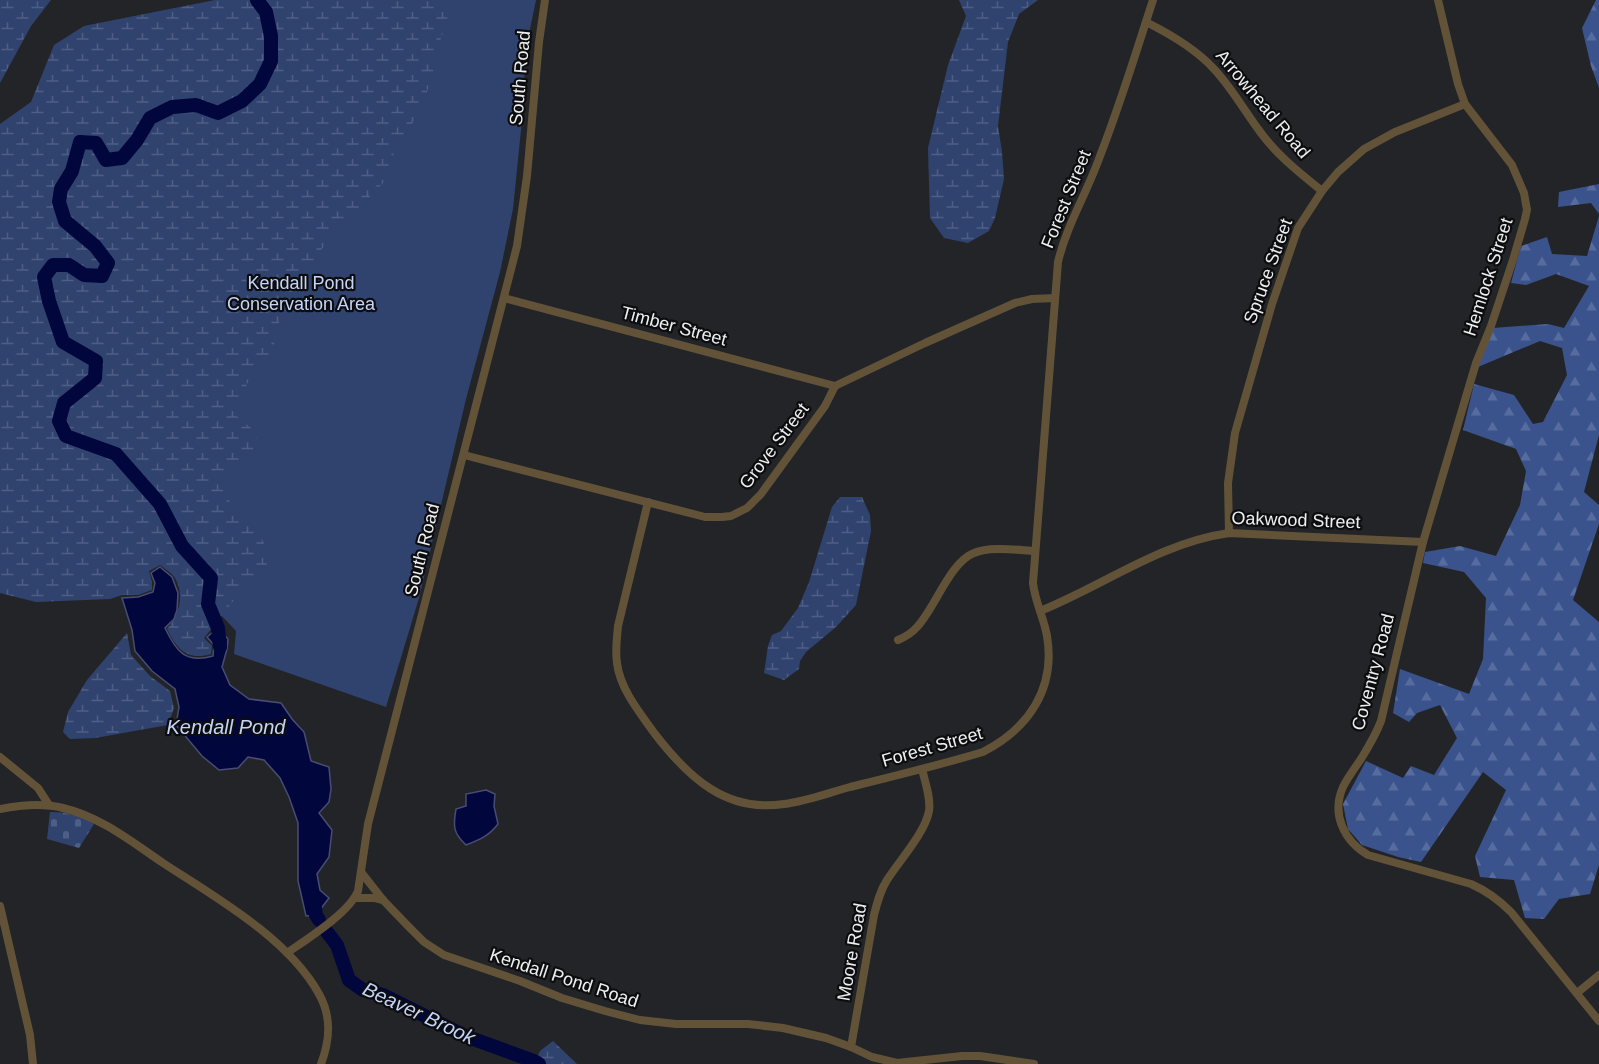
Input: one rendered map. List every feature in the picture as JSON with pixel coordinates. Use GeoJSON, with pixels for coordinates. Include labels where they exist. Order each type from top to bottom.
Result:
{"type":"FeatureCollection","features":[{"type":"Feature","properties":{"kind":"street","name":"South Road"},"geometry":{"type":"LineString","coordinates":[[355,898],[368,824],[512,267],[522,218],[545,0]]}},
{"type":"Feature","properties":{"kind":"street","name":"Forest Street"},"geometry":{"type":"LineString","coordinates":[[648,502],[618,626],[617,663],[621,680],[639,712],[684,769],[705,786],[729,799],[746,804],[764,806],[800,801],[983,752],[999,744],[1013,733],[1035,706],[1043,689],[1049,654],[1047,636],[1033,583],[1058,262],[1069,227],[1102,153],[1153,0]]}},
{"type":"Feature","properties":{"kind":"street","name":"Hemlock Street"},"geometry":{"type":"LineString","coordinates":[[1423,542],[1476,363],[1491,326],[1523,229],[1527,210],[1524,194],[1512,165],[1465,104],[1438,0]]}},
{"type":"Feature","properties":{"kind":"street","name":"Arrowhead Road"},"geometry":{"type":"LineString","coordinates":[[1146,22],[1202,57],[1215,70],[1262,135],[1280,155],[1322,190]]}},
{"type":"Feature","properties":{"kind":"street","name":"Spruce Street"},"geometry":{"type":"LineString","coordinates":[[1229,533],[1228,483],[1235,433],[1272,304],[1298,228],[1322,190],[1350,160],[1378,140],[1465,104]]}},
{"type":"Feature","properties":{"kind":"street","name":"Timber Street"},"geometry":{"type":"LineString","coordinates":[[504,298],[835,386]]}},
{"type":"Feature","properties":{"kind":"street"},"geometry":{"type":"LineString","coordinates":[[835,386],[1015,303],[1032,299],[1054,298]]}},
{"type":"Feature","properties":{"kind":"street","name":"Grove Street"},"geometry":{"type":"LineString","coordinates":[[464,455],[705,517],[731,516],[747,508],[761,494],[825,406],[835,386]]}},
{"type":"Feature","properties":{"kind":"street","name":"Oakwood Street"},"geometry":{"type":"LineString","coordinates":[[1040,611],[1063,602],[1149,557],[1174,547],[1229,533],[1423,542]]}},
{"type":"Feature","properties":{"kind":"street","name":"Coventry Road"},"geometry":{"type":"LineString","coordinates":[[1423,542],[1381,721],[1373,741],[1346,782],[1340,796],[1339,812],[1342,827],[1355,847],[1368,855],[1471,884],[1492,895],[1511,912],[1599,1021]]}},
{"type":"Feature","properties":{"kind":"street"},"geometry":{"type":"LineString","coordinates":[[898,640],[909,635],[918,627],[953,573],[972,553],[998,549],[1035,551]]}},
{"type":"Feature","properties":{"kind":"street"},"geometry":{"type":"LineString","coordinates":[[0,757],[29,780],[49,805]]}},
{"type":"Feature","properties":{"kind":"street","name":"Moore Road"},"geometry":{"type":"LineString","coordinates":[[851,1047],[878,898],[886,881],[922,829],[929,812],[922,770]]}},
{"type":"Feature","properties":{"kind":"street"},"geometry":{"type":"LineString","coordinates":[[0,809],[49,805],[90,817],[114,830],[237,911],[287,953],[311,982],[324,1005],[329,1028],[326,1050],[321,1064]]}},
{"type":"Feature","properties":{"kind":"street","name":"Kendall Pond Road"},"geometry":{"type":"LineString","coordinates":[[361,872],[383,900],[424,942],[444,955],[562,998],[640,1020],[676,1024],[747,1024],[783,1028],[826,1038],[872,1057],[897,1063]]}},
{"type":"Feature","properties":{"kind":"street"},"geometry":{"type":"LineString","coordinates":[[287,953],[326,924],[355,898],[383,900]]}},
{"type":"Feature","properties":{"kind":"street"},"geometry":{"type":"LineString","coordinates":[[0,906],[28,1026],[33,1064]]}},
{"type":"Feature","properties":{"kind":"street"},"geometry":{"type":"LineString","coordinates":[[1577,993],[1599,975]]}},
{"type":"Feature","properties":{"kind":"street"},"geometry":{"type":"LineString","coordinates":[[897,1063],[980,1056],[1034,1064]]}},
{"type":"Feature","properties":{"kind":"green space"},"geometry":{"type":"Polygon","coordinates":[[[0,0],[51,0],[31,26],[0,83],[0,0]]]}},
{"type":"Feature","properties":{"kind":"green space"},"geometry":{"type":"Polygon","coordinates":[[[215,0],[449,0],[447,21],[434,58],[433,73],[425,98],[394,153],[385,181],[333,234],[299,280],[281,315],[271,357],[253,372],[239,400],[237,416],[258,434],[250,458],[219,484],[236,512],[258,532],[265,545],[267,566],[262,577],[244,587],[204,638],[212,646],[211,654],[195,656],[179,648],[167,629],[175,618],[180,591],[174,576],[160,565],[149,571],[152,590],[138,595],[122,595],[110,599],[36,602],[0,593],[0,124],[31,102],[54,45],[84,26],[215,0]]]}},
{"type":"Feature","properties":{"kind":"green space","name":"Kendall Pond Conservation Area"},"geometry":{"type":"Polygon","coordinates":[[[266,0],[536,0],[526,48],[522,120],[513,209],[500,272],[466,399],[419,598],[386,707],[234,654],[236,631],[220,614],[63,271],[266,0]]]}},
{"type":"Feature","properties":{"kind":"green space"},"geometry":{"type":"Polygon","coordinates":[[[959,0],[1038,0],[1019,14],[1008,42],[998,126],[1004,179],[995,218],[989,231],[968,243],[944,238],[930,218],[928,148],[948,65],[966,16],[959,0]]]}},
{"type":"Feature","properties":{"kind":"green space"},"geometry":{"type":"Polygon","coordinates":[[[1596,0],[1599,0],[1599,88],[1582,28],[1596,0]]]}},
{"type":"Feature","properties":{"kind":"green space"},"geometry":{"type":"Polygon","coordinates":[[[1599,184],[1599,214],[1591,203],[1558,207],[1559,192],[1599,184]]]}},
{"type":"Feature","properties":{"kind":"green space"},"geometry":{"type":"Polygon","coordinates":[[[1599,216],[1599,435],[1584,492],[1599,505],[1599,524],[1573,600],[1599,622],[1599,865],[1590,894],[1559,899],[1544,919],[1525,918],[1514,880],[1480,877],[1475,856],[1506,790],[1483,772],[1421,862],[1362,845],[1348,829],[1343,804],[1366,761],[1403,778],[1411,766],[1434,775],[1457,738],[1440,705],[1417,713],[1409,722],[1393,713],[1400,669],[1469,694],[1483,659],[1486,598],[1464,572],[1423,563],[1425,552],[1460,546],[1496,556],[1520,505],[1526,471],[1516,449],[1463,430],[1474,384],[1514,395],[1533,424],[1543,422],[1567,375],[1562,348],[1540,341],[1478,367],[1493,328],[1548,324],[1564,328],[1589,286],[1556,274],[1526,285],[1511,283],[1521,246],[1547,237],[1552,254],[1587,256],[1599,216]]]}},
{"type":"Feature","properties":{"kind":"green space"},"geometry":{"type":"Polygon","coordinates":[[[840,497],[862,497],[870,515],[871,531],[856,605],[836,627],[806,652],[800,661],[799,669],[784,680],[764,673],[772,635],[781,631],[798,608],[809,582],[832,507],[840,497]]]}},
{"type":"Feature","properties":{"kind":"green space"},"geometry":{"type":"Polygon","coordinates":[[[127,633],[131,655],[150,676],[170,691],[174,708],[168,725],[95,738],[70,739],[63,732],[68,712],[87,680],[127,633]]]}},
{"type":"Feature","properties":{"kind":"green space"},"geometry":{"type":"Polygon","coordinates":[[[50,812],[84,818],[94,824],[79,848],[47,839],[50,812]]]}},
{"type":"Feature","properties":{"kind":"green space"},"geometry":{"type":"Polygon","coordinates":[[[553,1041],[577,1064],[534,1064],[540,1051],[553,1041]]]}},
{"type":"Feature","properties":{"kind":"water","name":"Kendall Pond"},"geometry":{"type":"Polygon","coordinates":[[[160,567],[172,577],[178,593],[174,619],[165,628],[178,649],[188,657],[213,656],[214,645],[207,637],[218,628],[228,639],[222,667],[230,685],[249,699],[281,703],[304,732],[311,761],[329,767],[331,789],[329,802],[319,813],[332,830],[329,857],[317,874],[320,890],[329,898],[316,915],[306,916],[298,881],[298,823],[280,778],[264,760],[248,757],[238,768],[219,770],[202,756],[176,725],[179,707],[175,689],[152,671],[135,651],[132,630],[122,598],[138,597],[153,592],[155,583],[151,573],[160,567]]]}},
{"type":"Feature","properties":{"kind":"water"},"geometry":{"type":"Polygon","coordinates":[[[486,790],[495,794],[494,806],[498,824],[484,837],[466,845],[455,829],[456,809],[466,806],[466,794],[486,790]]]}},
{"type":"Feature","properties":{"kind":"waterway","name":"Beaver Brook"},"geometry":{"type":"LineString","coordinates":[[220,647],[218,628],[208,604],[211,578],[182,546],[160,504],[116,454],[66,436],[59,421],[64,403],[95,378],[96,361],[63,342],[49,301],[44,277],[53,265],[69,265],[84,275],[102,276],[108,263],[95,246],[65,221],[59,202],[61,189],[72,171],[80,142],[96,143],[106,160],[122,158],[137,140],[150,118],[172,107],[196,105],[218,113],[242,101],[260,84],[271,61],[271,36],[266,12],[257,0]]}},
{"type":"Feature","properties":{"kind":"waterway","name":"Beaver Brook"},"geometry":{"type":"LineString","coordinates":[[313,897],[319,920]]}},
{"type":"Feature","properties":{"kind":"waterway","name":"Beaver Brook"},"geometry":{"type":"LineString","coordinates":[[327,932],[337,945],[349,980],[363,990],[383,995],[465,1036],[539,1064]]}}]}
